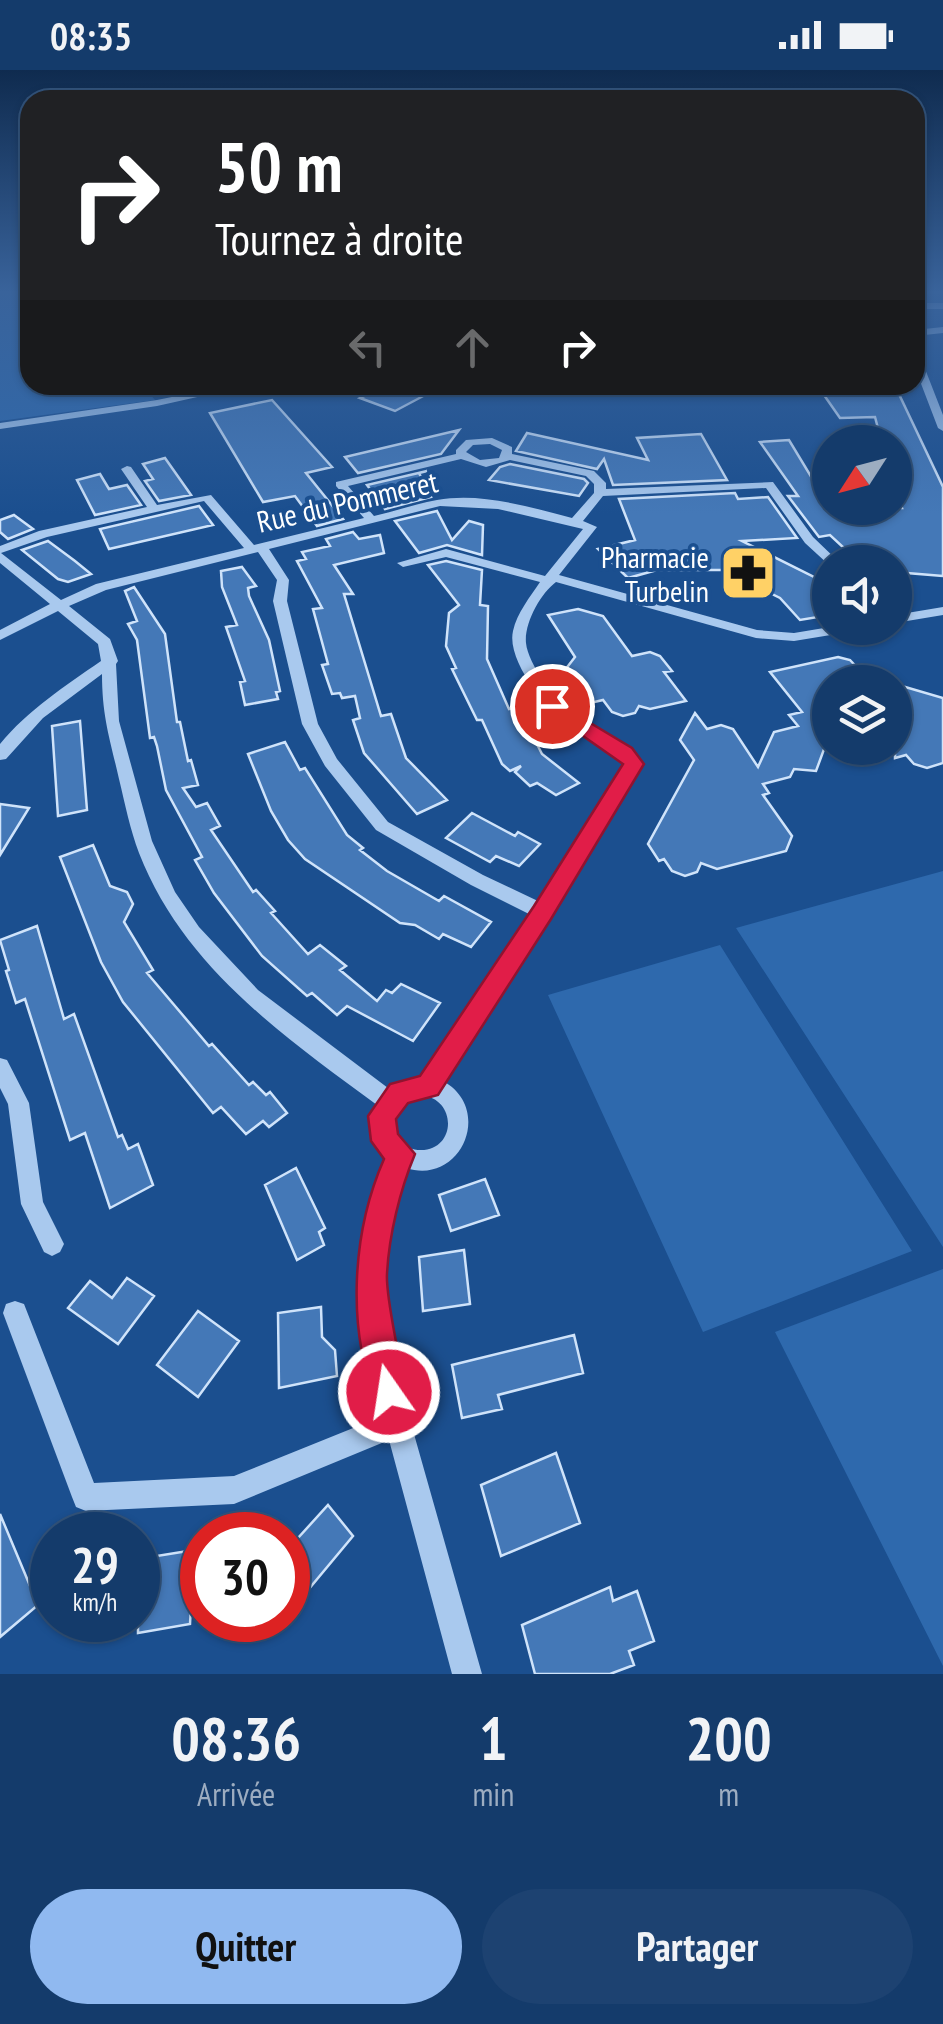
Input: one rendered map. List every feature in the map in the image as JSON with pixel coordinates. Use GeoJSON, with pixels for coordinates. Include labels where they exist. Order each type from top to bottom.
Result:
{"type":"FeatureCollection","features":[{"type":"Feature","properties":{"kind":"street"},"geometry":{"type":"LineString","coordinates":[[925,382],[943,428]]}},
{"type":"Feature","properties":{"kind":"street"},"geometry":{"type":"LineString","coordinates":[[0,426],[197,395]]}},
{"type":"Feature","properties":{"kind":"street"},"geometry":{"type":"LineString","coordinates":[[462,456],[464,445],[485,440],[505,445],[508,456]]}},
{"type":"Feature","properties":{"kind":"street"},"geometry":{"type":"LineString","coordinates":[[372,519],[340,484],[462,456],[480,464],[508,456],[590,474],[600,484],[600,493],[575,523],[591,527],[523,619],[518,642],[536,684],[552,706],[574,724],[625,753],[634,764],[543,912],[428,1086]]}},
{"type":"Feature","properties":{"kind":"street"},"geometry":{"type":"LineString","coordinates":[[128,469],[155,510]]}},
{"type":"Feature","properties":{"kind":"street"},"geometry":{"type":"LineString","coordinates":[[600,493],[769,484],[814,545]]}},
{"type":"Feature","properties":{"kind":"street"},"geometry":{"type":"LineString","coordinates":[[390,1102],[241,988],[189,928],[150,856],[137,818],[125,758],[112,728],[111,661],[105,642],[0,554],[43,534],[207,497],[283,580],[280,601],[310,724],[331,762],[382,826],[543,912]]}},
{"type":"Feature","properties":{"kind":"street","name":"Rue du Pommeret"},"geometry":{"type":"LineString","coordinates":[[0,636],[58,604],[101,587],[440,503],[472,501],[575,523]]}},
{"type":"Feature","properties":{"kind":"street"},"geometry":{"type":"LineString","coordinates":[[402,563],[446,554],[756,634],[812,634]]}},
{"type":"Feature","properties":{"kind":"street"},"geometry":{"type":"LineString","coordinates":[[912,616],[943,611]]}},
{"type":"Feature","properties":{"kind":"street"},"geometry":{"type":"LineString","coordinates":[[0,755],[22,725],[44,706],[111,661]]}},
{"type":"Feature","properties":{"kind":"street"},"geometry":{"type":"LineString","coordinates":[[0,1067],[18,1103],[32,1204],[52,1244]]}},
{"type":"Feature","properties":{"kind":"street"},"geometry":{"type":"LineString","coordinates":[[428,1086],[454,1100],[460,1128],[455,1142],[444,1154],[413,1160],[388,1144],[381,1128],[390,1102],[412,1087],[428,1086]]}},
{"type":"Feature","properties":{"kind":"street"},"geometry":{"type":"LineString","coordinates":[[401,1154],[390,1181],[371,1275],[380,1360],[468,1674]]}},
{"type":"Feature","properties":{"kind":"street"},"geometry":{"type":"LineString","coordinates":[[15,1313],[86,1497],[234,1490],[398,1423]]}},
{"type":"Feature","properties":{"kind":"shaded area"},"geometry":{"type":"Polygon","coordinates":[[[0,365],[20,365],[20,395],[151,395],[155,400],[0,421],[0,365]]]}},
{"type":"Feature","properties":{"kind":"shaded area"},"geometry":{"type":"Polygon","coordinates":[[[943,871],[943,1247],[736,928],[943,871]]]}},
{"type":"Feature","properties":{"kind":"shaded area"},"geometry":{"type":"Polygon","coordinates":[[[720,945],[912,1251],[703,1332],[548,995],[720,945]]]}},
{"type":"Feature","properties":{"kind":"shaded area"},"geometry":{"type":"Polygon","coordinates":[[[943,1269],[943,1666],[775,1332],[943,1269]]]}},
{"type":"Feature","properties":{"kind":"building"},"geometry":{"type":"Polygon","coordinates":[[[366,395],[425,395],[395,411],[360,398],[366,395]]]}},
{"type":"Feature","properties":{"kind":"building"},"geometry":{"type":"Polygon","coordinates":[[[824,395],[899,395],[943,487],[943,576],[912,573],[912,545],[841,545],[830,535],[819,537],[788,496],[798,496],[760,442],[789,440],[812,478],[812,525],[912,525],[912,425],[877,425],[875,417],[840,418],[824,395]]]}},
{"type":"Feature","properties":{"kind":"building"},"geometry":{"type":"Polygon","coordinates":[[[272,400],[332,467],[306,473],[343,519],[317,526],[295,496],[263,502],[210,413],[272,400]]]}},
{"type":"Feature","properties":{"kind":"building"},"geometry":{"type":"Polygon","coordinates":[[[459,430],[441,454],[358,473],[345,457],[459,430]]]}},
{"type":"Feature","properties":{"kind":"building"},"geometry":{"type":"Polygon","coordinates":[[[527,433],[648,460],[637,438],[701,434],[727,480],[613,485],[604,459],[597,469],[516,451],[527,433]]]}},
{"type":"Feature","properties":{"kind":"building"},"geometry":{"type":"Polygon","coordinates":[[[165,458],[191,495],[159,501],[145,481],[153,479],[143,464],[165,458]]]}},
{"type":"Feature","properties":{"kind":"building"},"geometry":{"type":"Polygon","coordinates":[[[510,464],[588,483],[579,496],[489,480],[500,467],[510,464]]]}},
{"type":"Feature","properties":{"kind":"building"},"geometry":{"type":"Polygon","coordinates":[[[427,471],[419,473],[431,497],[385,509],[367,485],[427,471]]]}},
{"type":"Feature","properties":{"kind":"building"},"geometry":{"type":"Polygon","coordinates":[[[100,474],[109,489],[127,485],[141,505],[95,515],[77,480],[100,474]]]}},
{"type":"Feature","properties":{"kind":"building"},"geometry":{"type":"Polygon","coordinates":[[[735,493],[738,499],[768,497],[797,538],[742,541],[812,576],[812,618],[800,620],[780,598],[723,570],[657,570],[628,578],[598,549],[635,540],[619,499],[735,493]]]}},
{"type":"Feature","properties":{"kind":"building"},"geometry":{"type":"Polygon","coordinates":[[[199,506],[213,525],[109,549],[100,529],[199,506]]]}},
{"type":"Feature","properties":{"kind":"building"},"geometry":{"type":"Polygon","coordinates":[[[437,511],[452,540],[469,521],[483,525],[482,555],[447,545],[419,553],[395,521],[437,511]]]}},
{"type":"Feature","properties":{"kind":"building"},"geometry":{"type":"Polygon","coordinates":[[[14,515],[33,529],[8,539],[0,532],[0,520],[14,515]]]}},
{"type":"Feature","properties":{"kind":"building"},"geometry":{"type":"Polygon","coordinates":[[[353,532],[359,539],[380,535],[384,553],[334,565],[353,594],[344,594],[381,716],[391,714],[406,758],[447,800],[417,814],[364,753],[353,720],[360,718],[355,696],[342,698],[340,693],[332,694],[322,665],[328,664],[313,609],[322,608],[297,561],[306,559],[302,552],[330,546],[326,539],[353,532]]]}},
{"type":"Feature","properties":{"kind":"building"},"geometry":{"type":"Polygon","coordinates":[[[48,541],[91,574],[68,582],[58,579],[22,550],[48,541]]]}},
{"type":"Feature","properties":{"kind":"building"},"geometry":{"type":"Polygon","coordinates":[[[446,561],[482,570],[480,605],[488,606],[487,659],[509,709],[518,707],[542,754],[579,783],[556,795],[537,783],[530,786],[515,772],[521,766],[510,771],[502,764],[452,669],[456,668],[446,646],[449,613],[459,605],[428,565],[446,561]]]}},
{"type":"Feature","properties":{"kind":"building"},"geometry":{"type":"Polygon","coordinates":[[[242,567],[256,586],[248,588],[249,596],[269,640],[280,691],[276,692],[278,699],[245,705],[240,682],[245,681],[226,627],[237,625],[222,587],[221,571],[242,567]]]}},
{"type":"Feature","properties":{"kind":"building"},"geometry":{"type":"Polygon","coordinates":[[[134,587],[165,634],[177,722],[198,785],[183,788],[196,807],[207,803],[220,826],[211,830],[253,892],[256,890],[275,911],[271,913],[308,954],[320,945],[346,966],[340,970],[377,1001],[386,990],[392,993],[401,984],[440,1003],[413,1041],[347,1006],[337,1015],[312,993],[307,996],[262,956],[214,893],[195,860],[202,857],[166,790],[157,746],[154,737],[150,738],[137,640],[128,624],[137,621],[125,591],[134,587]]]}},
{"type":"Feature","properties":{"kind":"building"},"geometry":{"type":"Polygon","coordinates":[[[578,609],[603,616],[632,656],[650,652],[660,656],[672,671],[664,672],[686,701],[650,709],[639,706],[635,713],[623,716],[612,712],[603,700],[586,704],[568,694],[558,679],[575,657],[548,615],[578,609]]]}},
{"type":"Feature","properties":{"kind":"building"},"geometry":{"type":"Polygon","coordinates":[[[838,657],[855,665],[812,665],[812,765],[818,765],[816,771],[794,769],[790,777],[763,784],[769,793],[763,795],[792,836],[786,851],[717,869],[701,863],[697,872],[685,876],[672,871],[664,859],[659,861],[648,844],[694,760],[680,740],[695,713],[707,729],[721,725],[733,729],[758,767],[774,732],[798,726],[789,715],[802,712],[770,672],[838,657]]]}},
{"type":"Feature","properties":{"kind":"building"},"geometry":{"type":"Polygon","coordinates":[[[912,689],[943,698],[943,763],[927,768],[914,764],[912,689]]]}},
{"type":"Feature","properties":{"kind":"building"},"geometry":{"type":"Polygon","coordinates":[[[80,721],[87,810],[58,816],[52,726],[80,721]]]}},
{"type":"Feature","properties":{"kind":"building"},"geometry":{"type":"Polygon","coordinates":[[[285,742],[300,770],[305,768],[347,835],[363,848],[360,850],[439,901],[444,896],[491,922],[471,947],[443,934],[439,939],[415,925],[400,923],[305,859],[271,811],[248,754],[285,742]]]}},
{"type":"Feature","properties":{"kind":"building"},"geometry":{"type":"Polygon","coordinates":[[[0,804],[29,808],[0,855],[0,804]]]}},
{"type":"Feature","properties":{"kind":"building"},"geometry":{"type":"Polygon","coordinates":[[[472,813],[515,836],[518,832],[540,844],[519,866],[496,856],[490,862],[446,838],[472,813]]]}},
{"type":"Feature","properties":{"kind":"building"},"geometry":{"type":"Polygon","coordinates":[[[93,845],[110,886],[127,892],[133,904],[124,922],[153,970],[147,973],[209,1046],[212,1044],[249,1085],[253,1082],[266,1095],[270,1092],[287,1113],[269,1127],[263,1121],[246,1134],[221,1107],[213,1113],[123,1002],[101,962],[60,857],[93,845]]]}},
{"type":"Feature","properties":{"kind":"building"},"geometry":{"type":"Polygon","coordinates":[[[37,926],[64,1019],[74,1014],[118,1137],[122,1135],[128,1149],[138,1144],[153,1185],[110,1208],[85,1133],[70,1140],[25,999],[16,1003],[6,971],[9,970],[0,940],[37,926]]]}},
{"type":"Feature","properties":{"kind":"building"},"geometry":{"type":"Polygon","coordinates":[[[296,1168],[325,1228],[319,1232],[324,1245],[297,1260],[265,1185],[296,1168]]]}},
{"type":"Feature","properties":{"kind":"building"},"geometry":{"type":"Polygon","coordinates":[[[485,1179],[499,1215],[451,1231],[439,1195],[485,1179]]]}},
{"type":"Feature","properties":{"kind":"building"},"geometry":{"type":"Polygon","coordinates":[[[464,1250],[470,1304],[423,1311],[419,1257],[464,1250]]]}},
{"type":"Feature","properties":{"kind":"building"},"geometry":{"type":"Polygon","coordinates":[[[127,1278],[154,1296],[118,1344],[68,1308],[90,1281],[112,1298],[127,1278]]]}},
{"type":"Feature","properties":{"kind":"building"},"geometry":{"type":"Polygon","coordinates":[[[321,1307],[322,1337],[335,1350],[337,1376],[279,1388],[278,1313],[321,1307]]]}},
{"type":"Feature","properties":{"kind":"building"},"geometry":{"type":"Polygon","coordinates":[[[198,1311],[239,1341],[198,1397],[157,1365],[198,1311]]]}},
{"type":"Feature","properties":{"kind":"building"},"geometry":{"type":"Polygon","coordinates":[[[574,1335],[583,1373],[498,1395],[502,1409],[462,1418],[452,1365],[574,1335]]]}},
{"type":"Feature","properties":{"kind":"building"},"geometry":{"type":"Polygon","coordinates":[[[556,1453],[580,1523],[501,1556],[481,1485],[556,1453]]]}},
{"type":"Feature","properties":{"kind":"building"},"geometry":{"type":"Polygon","coordinates":[[[328,1505],[353,1536],[310,1588],[310,1525],[328,1505]]]}},
{"type":"Feature","properties":{"kind":"building"},"geometry":{"type":"Polygon","coordinates":[[[0,1514],[30,1586],[30,1612],[0,1637],[0,1514]]]}},
{"type":"Feature","properties":{"kind":"building"},"geometry":{"type":"Polygon","coordinates":[[[180,1552],[180,1626],[160,1629],[160,1555],[180,1552]]]}},
{"type":"Feature","properties":{"kind":"building"},"geometry":{"type":"Polygon","coordinates":[[[610,1587],[613,1601],[637,1591],[654,1641],[629,1651],[634,1665],[610,1674],[535,1674],[522,1625],[610,1587]]]}},
{"type":"Feature","properties":{"kind":"place","name":"Pharmacie Turbelin"},"geometry":{"type":"Point","coordinates":[748,573]}},
{"type":"Feature","properties":{"kind":"route"},"geometry":{"type":"LineString","coordinates":[[389,1392],[380,1360],[371,1275],[390,1181],[401,1154],[385,1141],[382,1116],[400,1092],[428,1086],[543,912],[634,764],[625,753],[600,741],[552,706]]}}]}
